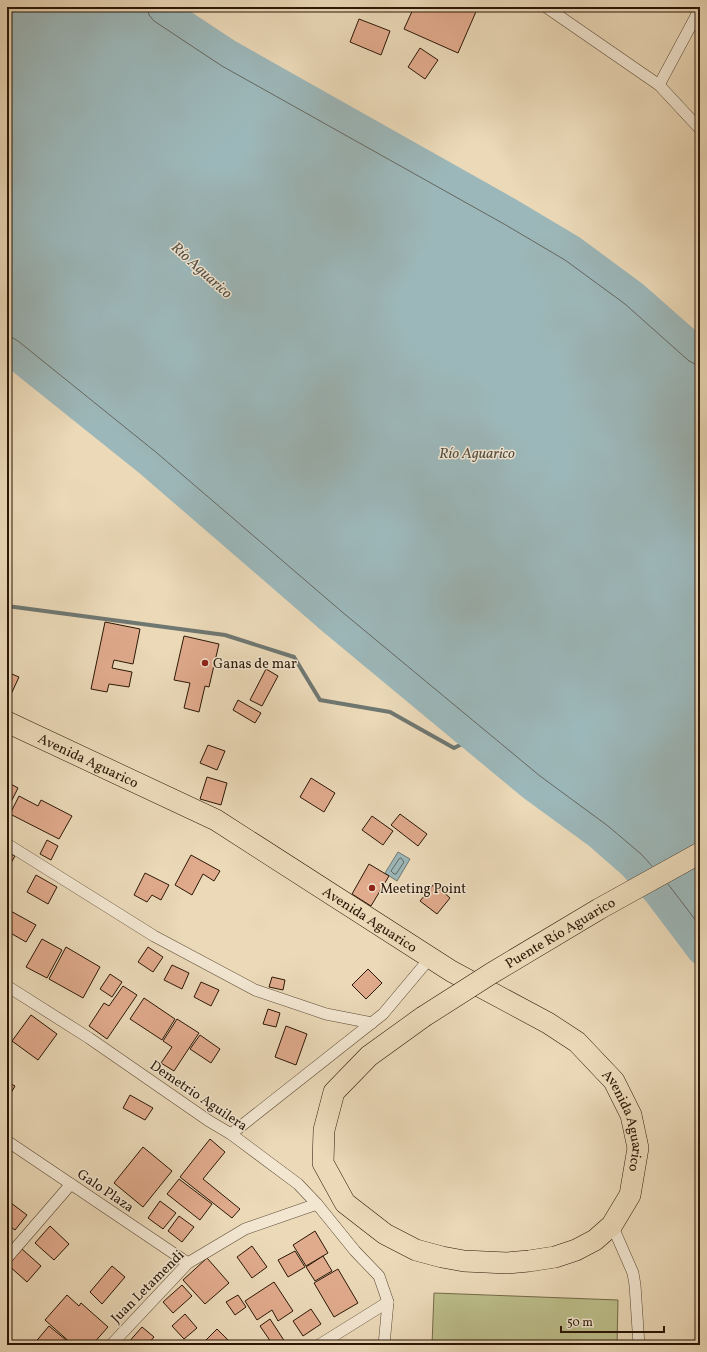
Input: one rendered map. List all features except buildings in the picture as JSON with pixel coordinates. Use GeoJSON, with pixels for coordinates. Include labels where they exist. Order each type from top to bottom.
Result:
{"type":"FeatureCollection","features":[{"type":"Feature","properties":{"kind":"highway","name":"Avenida Aguarico"},"geometry":{"type":"LineString","coordinates":[[7,722],[216,820],[451,971],[548,1023],[577,1042],[614,1081],[630,1115],[638,1148],[630,1195]]}},
{"type":"Feature","properties":{"kind":"highway","name":"Puente Río Aguarico"},"geometry":{"type":"LineString","coordinates":[[630,1195],[612,1225],[595,1240],[576,1250],[555,1257],[507,1263],[464,1261],[442,1257],[416,1250],[385,1234],[345,1202],[323,1163],[324,1130],[334,1092],[369,1056],[423,1017],[492,973],[599,909],[700,853]]}},
{"type":"Feature","properties":{"kind":"street"},"geometry":{"type":"LineString","coordinates":[[546,7],[659,85],[700,129]]}},
{"type":"Feature","properties":{"kind":"street"},"geometry":{"type":"LineString","coordinates":[[659,85],[696,16],[699,7]]}},
{"type":"Feature","properties":{"kind":"street"},"geometry":{"type":"LineString","coordinates":[[7,844],[154,936],[255,990],[326,1014],[372,1023]]}},
{"type":"Feature","properties":{"kind":"street"},"geometry":{"type":"LineString","coordinates":[[231,1134],[383,1014],[430,958]]}},
{"type":"Feature","properties":{"kind":"street","name":"Demetrio Aguilera"},"geometry":{"type":"LineString","coordinates":[[7,986],[90,1038],[209,1121],[231,1134],[298,1184],[317,1204],[355,1251],[379,1276],[388,1302]]}},
{"type":"Feature","properties":{"kind":"street","name":"Galo Plaza"},"geometry":{"type":"LineString","coordinates":[[7,1141],[188,1263]]}},
{"type":"Feature","properties":{"kind":"street"},"geometry":{"type":"LineString","coordinates":[[7,1258],[71,1184]]}},
{"type":"Feature","properties":{"kind":"street","name":"Juan Letamendi"},"geometry":{"type":"LineString","coordinates":[[111,1345],[188,1263],[245,1229],[317,1204]]}},
{"type":"Feature","properties":{"kind":"street"},"geometry":{"type":"LineString","coordinates":[[612,1225],[632,1273],[635,1285],[639,1345]]}},
{"type":"Feature","properties":{"kind":"street"},"geometry":{"type":"LineString","coordinates":[[319,1345],[388,1302]]}},
{"type":"Feature","properties":{"kind":"street"},"geometry":{"type":"LineString","coordinates":[[384,1345],[388,1302]]}},
{"type":"Feature","properties":{"kind":"green space"},"geometry":{"type":"Polygon","coordinates":[[[434,1293],[618,1300],[617,1345],[432,1345],[434,1293]]]}},
{"type":"Feature","properties":{"kind":"water","name":"Río Aguarico"},"geometry":{"type":"Polygon","coordinates":[[[7,7],[161,7],[229,52],[511,211],[573,248],[634,293],[700,351],[700,952],[657,895],[630,865],[598,837],[531,788],[332,623],[148,464],[7,351],[7,7]]]}},
{"type":"Feature","properties":{"kind":"water"},"geometry":{"type":"Polygon","coordinates":[[[398,852],[410,859],[397,881],[385,873],[398,852]]]}},
{"type":"Feature","properties":{"kind":"waterway"},"geometry":{"type":"LineString","coordinates":[[161,7],[229,52],[511,211],[573,248],[634,293],[700,351]]}},
{"type":"Feature","properties":{"kind":"waterway"},"geometry":{"type":"LineString","coordinates":[[7,351],[148,464],[332,623],[531,788],[598,837],[630,865],[657,895],[700,952]]}},
{"type":"Feature","properties":{"kind":"waterway"},"geometry":{"type":"LineString","coordinates":[[7,606],[225,635],[294,657],[320,700],[390,712],[454,748],[476,737]]}},
{"type":"Feature","properties":{"kind":"place","name":"Ganas de mar"},"geometry":{"type":"Point","coordinates":[205,663]}},
{"type":"Feature","properties":{"kind":"place","name":"Meeting Point"},"geometry":{"type":"Point","coordinates":[372,888]}}]}
